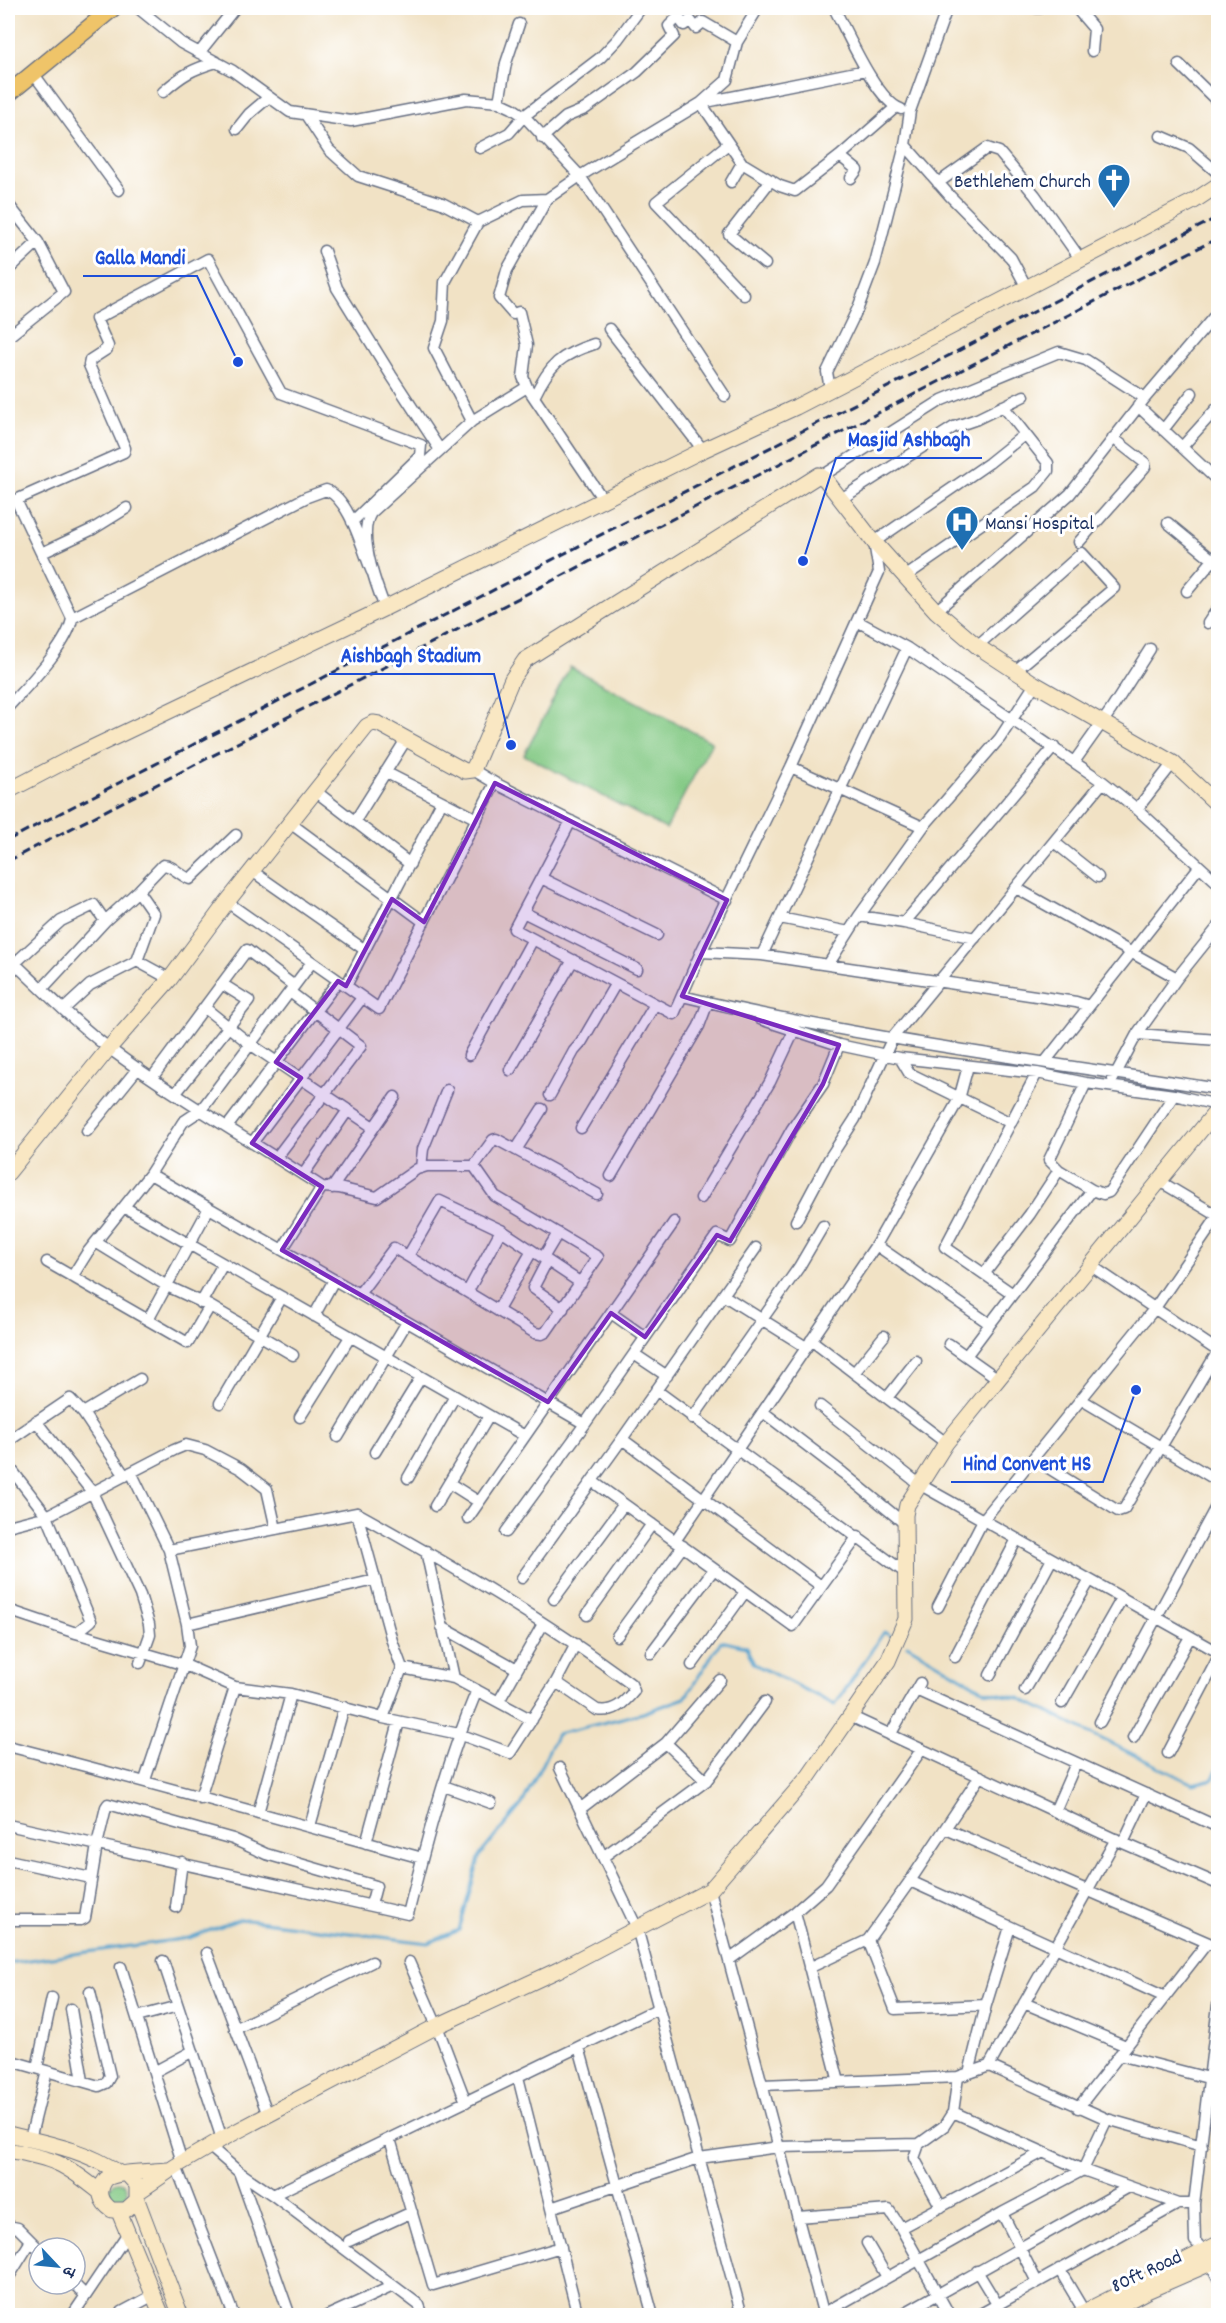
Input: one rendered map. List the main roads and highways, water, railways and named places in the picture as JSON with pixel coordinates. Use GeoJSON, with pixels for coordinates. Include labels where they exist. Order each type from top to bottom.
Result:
{"type":"FeatureCollection","features":[{"type":"Feature","properties":{"kind":"main road"},"geometry":{"type":"LineString","coordinates":[[8,94],[109,9]]}},
{"type":"Feature","properties":{"kind":"main road"},"geometry":{"type":"LineString","coordinates":[[8,791],[75,756],[385,608],[830,389],[1194,201],[1218,185]]}},
{"type":"Feature","properties":{"kind":"main road"},"geometry":{"type":"LineString","coordinates":[[8,1173],[109,1048],[170,979],[314,790],[370,724],[379,724],[465,771],[473,770],[512,679],[525,660],[816,476],[822,476],[874,542],[936,611],[977,646],[1035,684],[1173,763],[1218,805]]}},
{"type":"Feature","properties":{"kind":"main road"},"geometry":{"type":"LineString","coordinates":[[119,2212],[133,2206],[138,2196],[176,2166],[216,2142],[437,2026],[558,1970],[710,1890],[809,1776],[888,1661],[906,1619],[905,1524],[907,1505],[946,1443],[1090,1265],[1161,1182],[1214,1125],[1218,1107]]}},
{"type":"Feature","properties":{"kind":"main road"},"geometry":{"type":"LineString","coordinates":[[8,2134],[59,2146],[91,2157],[123,2174],[137,2185],[138,2196],[181,2316]]}},
{"type":"Feature","properties":{"kind":"main road"},"geometry":{"type":"LineString","coordinates":[[8,2150],[45,2157],[61,2163],[83,2177],[100,2192],[105,2206],[119,2212],[162,2316]]}},
{"type":"Feature","properties":{"kind":"main road"},"geometry":{"type":"LineString","coordinates":[[100,2192],[106,2179],[123,2174],[176,2166]]}},
{"type":"Feature","properties":{"kind":"main road"},"geometry":{"type":"LineString","coordinates":[[1080,2313],[1211,2258],[1218,2244]]}},
{"type":"Feature","properties":{"kind":"main road","name":"80ft Road"},"geometry":{"type":"LineString","coordinates":[[1100,2316],[1211,2258]]}},
{"type":"Feature","properties":{"kind":"waterway"},"geometry":{"type":"LineString","coordinates":[[8,1963],[189,1938],[240,1919],[428,1943],[459,1930],[480,1855],[522,1804],[557,1734],[643,1713],[685,1698],[721,1641],[746,1647],[754,1664],[835,1705],[884,1632],[892,1637]]}},
{"type":"Feature","properties":{"kind":"waterway"},"geometry":{"type":"LineString","coordinates":[[907,1645],[985,1691],[1019,1698],[1193,1784],[1213,1779],[1218,1767]]}},
{"type":"Feature","properties":{"kind":"railway"},"geometry":{"type":"LineString","coordinates":[[8,840],[1218,217]]}},
{"type":"Feature","properties":{"kind":"railway"},"geometry":{"type":"LineString","coordinates":[[8,861],[1218,238]]}},
{"type":"Feature","properties":{"kind":"place","name":"Bethlehem Church"},"geometry":{"type":"Point","coordinates":[1114,209]}},
{"type":"Feature","properties":{"kind":"place","name":"Galla Mandi"},"geometry":{"type":"Point","coordinates":[238,362]}},
{"type":"Feature","properties":{"kind":"place","name":"Mansi Hospital"},"geometry":{"type":"Point","coordinates":[962,551]}},
{"type":"Feature","properties":{"kind":"place","name":"Masjid Ashbagh"},"geometry":{"type":"Point","coordinates":[803,561]}},
{"type":"Feature","properties":{"kind":"place","name":"Aishbagh Stadium"},"geometry":{"type":"Point","coordinates":[511,745]}},
{"type":"Feature","properties":{"kind":"place","name":"Hind Convent HS"},"geometry":{"type":"Point","coordinates":[1136,1390]}}]}
